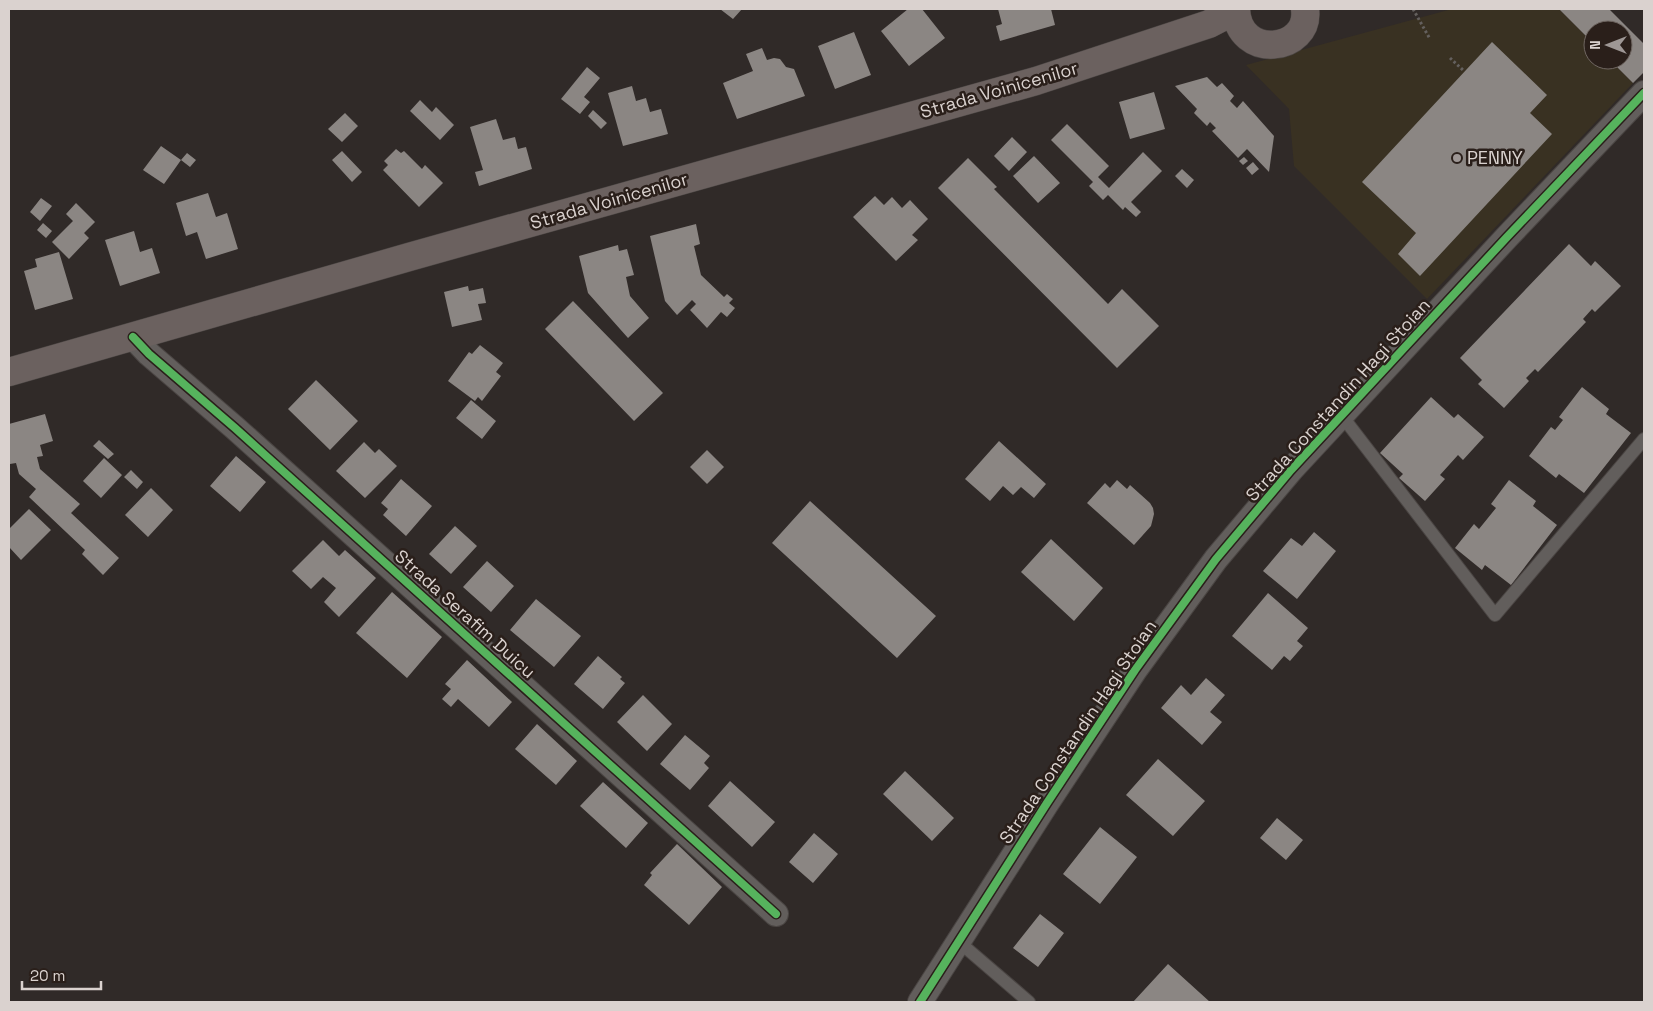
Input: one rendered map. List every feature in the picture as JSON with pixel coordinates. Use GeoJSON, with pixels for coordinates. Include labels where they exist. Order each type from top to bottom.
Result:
{"type":"FeatureCollection","features":[{"type":"Feature","properties":{"kind":"main road"},"geometry":{"type":"LineString","coordinates":[[1238,17],[1251,40],[1263,45],[1275,46],[1286,42],[1296,35],[1303,25],[1309,10]]}},
{"type":"Feature","properties":{"kind":"main road","name":"Strada Voinicenilor"},"geometry":{"type":"LineString","coordinates":[[9,372],[409,256],[1036,81],[1208,24],[1238,17]]}},
{"type":"Feature","properties":{"kind":"street","name":"Strada Constandin Hagi Stoian"},"geometry":{"type":"LineString","coordinates":[[920,1002],[1135,670],[1216,559],[1291,470],[1507,236],[1644,93]]}},
{"type":"Feature","properties":{"kind":"street","name":"Strada Serafim Duicu"},"geometry":{"type":"LineString","coordinates":[[133,336],[149,354],[235,428],[776,914]]}},
{"type":"Feature","properties":{"kind":"lane"},"geometry":{"type":"LineString","coordinates":[[1342,416],[1495,614],[1644,439]]}},
{"type":"Feature","properties":{"kind":"lane"},"geometry":{"type":"LineString","coordinates":[[958,941],[1030,1002]]}},
{"type":"Feature","properties":{"kind":"path"},"geometry":{"type":"LineString","coordinates":[[1413,9],[1430,39]]}},
{"type":"Feature","properties":{"kind":"path"},"geometry":{"type":"LineString","coordinates":[[1450,58],[1464,71]]}},
{"type":"Feature","properties":{"kind":"shaded area"},"geometry":{"type":"Polygon","coordinates":[[[1452,9],[1559,9],[1583,33],[1583,70],[1620,70],[1633,83],[1427,299],[1294,166],[1289,109],[1246,65],[1452,9]]]}},
{"type":"Feature","properties":{"kind":"building"},"geometry":{"type":"Polygon","coordinates":[[[720,9],[742,9],[733,19],[720,9]]]}},
{"type":"Feature","properties":{"kind":"building"},"geometry":{"type":"Polygon","coordinates":[[[908,9],[922,9],[945,38],[909,66],[881,31],[908,9]]]}},
{"type":"Feature","properties":{"kind":"building"},"geometry":{"type":"Polygon","coordinates":[[[998,9],[1051,9],[1055,25],[1000,41],[996,26],[1002,24],[998,9]]]}},
{"type":"Feature","properties":{"kind":"building"},"geometry":{"type":"Polygon","coordinates":[[[1559,9],[1609,9],[1620,20],[1583,20],[1583,33],[1559,9]]]}},
{"type":"Feature","properties":{"kind":"building"},"geometry":{"type":"Polygon","coordinates":[[[854,32],[871,75],[835,89],[818,46],[854,32]]]}},
{"type":"Feature","properties":{"kind":"building"},"geometry":{"type":"Polygon","coordinates":[[[1633,33],[1644,44],[1644,72],[1633,83],[1620,70],[1633,70],[1633,33]]]}},
{"type":"Feature","properties":{"kind":"building","name":"PENNY"},"geometry":{"type":"Polygon","coordinates":[[[1492,42],[1547,95],[1530,113],[1552,134],[1420,276],[1398,254],[1416,233],[1362,182],[1492,42]]]}},
{"type":"Feature","properties":{"kind":"building"},"geometry":{"type":"Polygon","coordinates":[[[762,48],[767,60],[780,59],[786,67],[794,69],[805,96],[737,119],[723,83],[753,71],[746,54],[762,48]]]}},
{"type":"Feature","properties":{"kind":"building"},"geometry":{"type":"Polygon","coordinates":[[[587,67],[600,78],[584,97],[590,102],[580,114],[561,99],[587,67]]]}},
{"type":"Feature","properties":{"kind":"building"},"geometry":{"type":"Polygon","coordinates":[[[1207,77],[1217,87],[1222,83],[1234,96],[1230,101],[1237,108],[1243,101],[1274,136],[1269,172],[1247,149],[1238,158],[1212,131],[1216,128],[1210,122],[1207,126],[1194,113],[1197,109],[1175,86],[1207,77]]]}},
{"type":"Feature","properties":{"kind":"building"},"geometry":{"type":"Polygon","coordinates":[[[632,86],[636,101],[646,98],[650,112],[661,109],[668,134],[623,146],[608,93],[632,86]]]}},
{"type":"Feature","properties":{"kind":"building"},"geometry":{"type":"Polygon","coordinates":[[[1154,92],[1165,129],[1130,139],[1119,102],[1154,92]]]}},
{"type":"Feature","properties":{"kind":"building"},"geometry":{"type":"Polygon","coordinates":[[[420,100],[432,112],[436,107],[454,125],[440,140],[410,111],[420,100]]]}},
{"type":"Feature","properties":{"kind":"building"},"geometry":{"type":"Polygon","coordinates":[[[593,110],[607,123],[601,129],[588,116],[593,110]]]}},
{"type":"Feature","properties":{"kind":"building"},"geometry":{"type":"Polygon","coordinates":[[[345,113],[358,126],[342,142],[328,129],[345,113]]]}},
{"type":"Feature","properties":{"kind":"building"},"geometry":{"type":"Polygon","coordinates":[[[496,119],[503,140],[515,137],[518,149],[526,147],[532,169],[479,186],[475,172],[483,170],[470,127],[496,119]]]}},
{"type":"Feature","properties":{"kind":"building"},"geometry":{"type":"Polygon","coordinates":[[[1067,124],[1109,166],[1098,177],[1109,188],[1143,152],[1162,171],[1131,202],[1141,212],[1136,217],[1125,207],[1123,210],[1108,195],[1103,200],[1089,186],[1093,182],[1051,140],[1067,124]]]}},
{"type":"Feature","properties":{"kind":"building"},"geometry":{"type":"Polygon","coordinates":[[[1012,137],[1027,152],[1009,171],[994,156],[1012,137]]]}},
{"type":"Feature","properties":{"kind":"building"},"geometry":{"type":"Polygon","coordinates":[[[161,146],[181,160],[164,184],[143,170],[161,146]]]}},
{"type":"Feature","properties":{"kind":"building"},"geometry":{"type":"Polygon","coordinates":[[[396,149],[401,153],[404,151],[422,169],[425,165],[443,183],[419,207],[383,170],[388,165],[384,161],[396,149]]]}},
{"type":"Feature","properties":{"kind":"building"},"geometry":{"type":"Polygon","coordinates":[[[342,151],[362,172],[352,182],[332,160],[342,151]]]}},
{"type":"Feature","properties":{"kind":"building"},"geometry":{"type":"Polygon","coordinates":[[[187,153],[196,160],[190,167],[181,160],[187,153]]]}},
{"type":"Feature","properties":{"kind":"building"},"geometry":{"type":"Polygon","coordinates":[[[1034,156],[1060,183],[1038,203],[1013,176],[1034,156]]]}},
{"type":"Feature","properties":{"kind":"building"},"geometry":{"type":"Polygon","coordinates":[[[1244,157],[1248,161],[1243,165],[1239,161],[1244,157]]]}},
{"type":"Feature","properties":{"kind":"building"},"geometry":{"type":"Polygon","coordinates":[[[968,158],[997,187],[994,189],[1108,304],[1122,289],[1159,326],[1117,368],[938,188],[968,158]]]}},
{"type":"Feature","properties":{"kind":"building"},"geometry":{"type":"Polygon","coordinates":[[[1253,162],[1259,169],[1252,175],[1246,168],[1253,162]]]}},
{"type":"Feature","properties":{"kind":"building"},"geometry":{"type":"Polygon","coordinates":[[[1182,169],[1194,180],[1187,188],[1175,176],[1182,169]]]}},
{"type":"Feature","properties":{"kind":"building"},"geometry":{"type":"Polygon","coordinates":[[[208,193],[216,217],[227,213],[238,249],[206,259],[197,232],[186,236],[176,203],[208,193]]]}},
{"type":"Feature","properties":{"kind":"building"},"geometry":{"type":"Polygon","coordinates":[[[875,196],[884,205],[892,197],[902,208],[910,200],[928,219],[912,235],[918,240],[896,261],[853,217],[875,196]]]}},
{"type":"Feature","properties":{"kind":"building"},"geometry":{"type":"Polygon","coordinates":[[[41,198],[52,206],[40,221],[30,212],[41,198]]]}},
{"type":"Feature","properties":{"kind":"building"},"geometry":{"type":"Polygon","coordinates":[[[76,203],[95,222],[84,233],[89,238],[69,259],[52,242],[73,221],[66,214],[76,203]]]}},
{"type":"Feature","properties":{"kind":"building"},"geometry":{"type":"Polygon","coordinates":[[[43,223],[52,231],[46,238],[37,230],[43,223]]]}},
{"type":"Feature","properties":{"kind":"building"},"geometry":{"type":"Polygon","coordinates":[[[696,224],[700,244],[694,246],[701,275],[724,297],[727,294],[733,299],[729,303],[735,308],[727,317],[721,312],[707,328],[690,310],[696,304],[692,300],[677,315],[665,301],[650,236],[696,224]]]}},
{"type":"Feature","properties":{"kind":"building"},"geometry":{"type":"Polygon","coordinates":[[[134,231],[140,252],[152,248],[160,273],[120,286],[105,240],[134,231]]]}},
{"type":"Feature","properties":{"kind":"building"},"geometry":{"type":"Polygon","coordinates":[[[1569,244],[1591,266],[1595,261],[1621,286],[1595,312],[1592,309],[1583,319],[1586,322],[1538,372],[1535,369],[1526,378],[1529,381],[1504,408],[1478,384],[1482,380],[1460,358],[1569,244]]]}},
{"type":"Feature","properties":{"kind":"building"},"geometry":{"type":"Polygon","coordinates":[[[618,245],[619,251],[627,249],[634,275],[626,277],[630,296],[649,318],[628,338],[588,293],[579,256],[618,245]]]}},
{"type":"Feature","properties":{"kind":"building"},"geometry":{"type":"Polygon","coordinates":[[[59,252],[73,299],[35,310],[24,271],[37,267],[35,259],[59,252]]]}},
{"type":"Feature","properties":{"kind":"building"},"geometry":{"type":"Polygon","coordinates":[[[468,286],[469,291],[483,288],[486,303],[478,304],[482,320],[452,327],[444,292],[468,286]]]}},
{"type":"Feature","properties":{"kind":"building"},"geometry":{"type":"Polygon","coordinates":[[[573,301],[663,393],[634,421],[545,329],[573,301]]]}},
{"type":"Feature","properties":{"kind":"building"},"geometry":{"type":"Polygon","coordinates":[[[480,345],[503,363],[496,372],[501,376],[482,401],[478,397],[475,401],[448,381],[469,352],[472,354],[480,345]]]}},
{"type":"Feature","properties":{"kind":"building"},"geometry":{"type":"Polygon","coordinates":[[[316,380],[358,421],[330,450],[288,409],[316,380]]]}},
{"type":"Feature","properties":{"kind":"building"},"geometry":{"type":"Polygon","coordinates":[[[1582,387],[1609,409],[1606,414],[1631,433],[1584,493],[1559,474],[1556,478],[1529,456],[1551,427],[1555,430],[1563,420],[1559,417],[1582,387]]]}},
{"type":"Feature","properties":{"kind":"building"},"geometry":{"type":"Polygon","coordinates":[[[1431,397],[1454,418],[1458,414],[1484,437],[1463,460],[1458,455],[1440,475],[1445,479],[1425,501],[1399,478],[1403,474],[1380,453],[1431,397]]]}},
{"type":"Feature","properties":{"kind":"building"},"geometry":{"type":"Polygon","coordinates":[[[471,400],[496,421],[482,439],[456,418],[471,400]]]}},
{"type":"Feature","properties":{"kind":"building"},"geometry":{"type":"Polygon","coordinates":[[[45,414],[53,441],[40,445],[43,456],[37,457],[40,469],[80,504],[71,513],[119,558],[103,575],[82,554],[85,550],[29,497],[36,489],[19,474],[16,463],[10,464],[9,424],[45,414]]]}},
{"type":"Feature","properties":{"kind":"building"},"geometry":{"type":"Polygon","coordinates":[[[99,440],[114,454],[108,459],[93,446],[99,440]]]}},
{"type":"Feature","properties":{"kind":"building"},"geometry":{"type":"Polygon","coordinates":[[[999,441],[1046,484],[1034,498],[1021,487],[1013,495],[1003,486],[990,501],[965,479],[999,441]]]}},
{"type":"Feature","properties":{"kind":"building"},"geometry":{"type":"Polygon","coordinates":[[[364,442],[375,453],[379,449],[397,466],[365,498],[336,471],[364,442]]]}},
{"type":"Feature","properties":{"kind":"building"},"geometry":{"type":"Polygon","coordinates":[[[707,450],[724,467],[707,484],[690,467],[707,450]]]}},
{"type":"Feature","properties":{"kind":"building"},"geometry":{"type":"Polygon","coordinates":[[[236,456],[266,482],[240,512],[210,486],[236,456]]]}},
{"type":"Feature","properties":{"kind":"building"},"geometry":{"type":"Polygon","coordinates":[[[104,458],[122,475],[101,498],[83,481],[104,458]]]}},
{"type":"Feature","properties":{"kind":"building"},"geometry":{"type":"Polygon","coordinates":[[[131,470],[143,482],[137,489],[124,477],[131,470]]]}},
{"type":"Feature","properties":{"kind":"building"},"geometry":{"type":"Polygon","coordinates":[[[401,479],[432,506],[406,536],[383,515],[388,509],[381,503],[401,479]]]}},
{"type":"Feature","properties":{"kind":"building"},"geometry":{"type":"Polygon","coordinates":[[[1117,480],[1127,489],[1130,485],[1153,508],[1154,514],[1151,526],[1134,545],[1087,503],[1105,483],[1110,488],[1117,480]]]}},
{"type":"Feature","properties":{"kind":"building"},"geometry":{"type":"Polygon","coordinates":[[[1509,480],[1536,501],[1533,506],[1557,525],[1511,585],[1485,565],[1482,570],[1455,548],[1474,524],[1479,529],[1496,508],[1491,504],[1509,480]]]}},
{"type":"Feature","properties":{"kind":"building"},"geometry":{"type":"Polygon","coordinates":[[[151,488],[173,510],[148,537],[125,515],[151,488]]]}},
{"type":"Feature","properties":{"kind":"building"},"geometry":{"type":"Polygon","coordinates":[[[810,501],[936,616],[897,658],[772,543],[810,501]]]}},
{"type":"Feature","properties":{"kind":"building"},"geometry":{"type":"Polygon","coordinates":[[[29,509],[51,530],[21,560],[9,547],[9,529],[29,509]]]}},
{"type":"Feature","properties":{"kind":"building"},"geometry":{"type":"Polygon","coordinates":[[[455,526],[477,546],[451,574],[429,554],[455,526]]]}},
{"type":"Feature","properties":{"kind":"building"},"geometry":{"type":"Polygon","coordinates":[[[1314,532],[1336,551],[1297,599],[1263,571],[1291,538],[1302,546],[1314,532]]]}},
{"type":"Feature","properties":{"kind":"building"},"geometry":{"type":"Polygon","coordinates":[[[1051,539],[1103,588],[1074,621],[1021,572],[1051,539]]]}},
{"type":"Feature","properties":{"kind":"building"},"geometry":{"type":"Polygon","coordinates":[[[323,540],[339,556],[345,550],[376,578],[339,617],[324,602],[336,588],[323,577],[311,589],[292,571],[323,540]]]}},
{"type":"Feature","properties":{"kind":"building"},"geometry":{"type":"Polygon","coordinates":[[[487,561],[514,586],[491,612],[463,587],[487,561]]]}},
{"type":"Feature","properties":{"kind":"building"},"geometry":{"type":"Polygon","coordinates":[[[392,592],[442,637],[407,678],[356,633],[392,592]]]}},
{"type":"Feature","properties":{"kind":"building"},"geometry":{"type":"Polygon","coordinates":[[[1268,593],[1308,628],[1297,641],[1303,646],[1290,661],[1284,656],[1272,670],[1232,636],[1268,593]]]}},
{"type":"Feature","properties":{"kind":"building"},"geometry":{"type":"Polygon","coordinates":[[[536,599],[581,636],[554,667],[510,630],[536,599]]]}},
{"type":"Feature","properties":{"kind":"building"},"geometry":{"type":"Polygon","coordinates":[[[598,656],[622,677],[620,679],[625,683],[603,709],[574,684],[598,656]]]}},
{"type":"Feature","properties":{"kind":"building"},"geometry":{"type":"Polygon","coordinates":[[[467,660],[512,702],[489,727],[458,699],[451,707],[442,699],[451,689],[445,684],[467,660]]]}},
{"type":"Feature","properties":{"kind":"building"},"geometry":{"type":"Polygon","coordinates":[[[1206,678],[1225,695],[1210,712],[1222,722],[1202,745],[1161,708],[1181,685],[1191,695],[1206,678]]]}},
{"type":"Feature","properties":{"kind":"building"},"geometry":{"type":"Polygon","coordinates":[[[643,695],[672,724],[647,751],[617,722],[643,695]]]}},
{"type":"Feature","properties":{"kind":"building"},"geometry":{"type":"Polygon","coordinates":[[[537,724],[577,761],[556,785],[515,749],[537,724]]]}},
{"type":"Feature","properties":{"kind":"building"},"geometry":{"type":"Polygon","coordinates":[[[685,735],[710,756],[704,763],[709,768],[690,790],[660,764],[685,735]]]}},
{"type":"Feature","properties":{"kind":"building"},"geometry":{"type":"Polygon","coordinates":[[[1158,759],[1205,801],[1173,836],[1126,795],[1158,759]]]}},
{"type":"Feature","properties":{"kind":"building"},"geometry":{"type":"Polygon","coordinates":[[[905,771],[954,818],[932,841],[883,794],[905,771]]]}},
{"type":"Feature","properties":{"kind":"building"},"geometry":{"type":"Polygon","coordinates":[[[730,781],[775,822],[752,847],[708,806],[730,781]]]}},
{"type":"Feature","properties":{"kind":"building"},"geometry":{"type":"Polygon","coordinates":[[[603,782],[648,823],[626,848],[580,806],[603,782]]]}},
{"type":"Feature","properties":{"kind":"building"},"geometry":{"type":"Polygon","coordinates":[[[1277,818],[1303,840],[1286,860],[1260,838],[1277,818]]]}},
{"type":"Feature","properties":{"kind":"building"},"geometry":{"type":"Polygon","coordinates":[[[1100,827],[1137,857],[1100,904],[1063,874],[1100,827]]]}},
{"type":"Feature","properties":{"kind":"building"},"geometry":{"type":"Polygon","coordinates":[[[814,833],[838,854],[813,883],[789,862],[814,833]]]}},
{"type":"Feature","properties":{"kind":"building"},"geometry":{"type":"Polygon","coordinates":[[[677,844],[722,887],[689,925],[644,885],[652,875],[650,873],[677,844]]]}},
{"type":"Feature","properties":{"kind":"building"},"geometry":{"type":"Polygon","coordinates":[[[1040,914],[1064,933],[1038,967],[1013,948],[1040,914]]]}},
{"type":"Feature","properties":{"kind":"building"},"geometry":{"type":"Polygon","coordinates":[[[1168,964],[1210,1002],[1133,1002],[1168,964]]]}},
{"type":"Feature","properties":{"kind":"cycle path"},"geometry":{"type":"LineString","coordinates":[[920,1002],[1047,803],[1135,670],[1216,559],[1291,470],[1507,237],[1644,93]]}},
{"type":"Feature","properties":{"kind":"cycle path"},"geometry":{"type":"LineString","coordinates":[[133,337],[149,354],[235,428],[776,914]]}},
{"type":"Feature","properties":{"kind":"place","name":"PENNY"},"geometry":{"type":"Point","coordinates":[1457,158]}}]}
